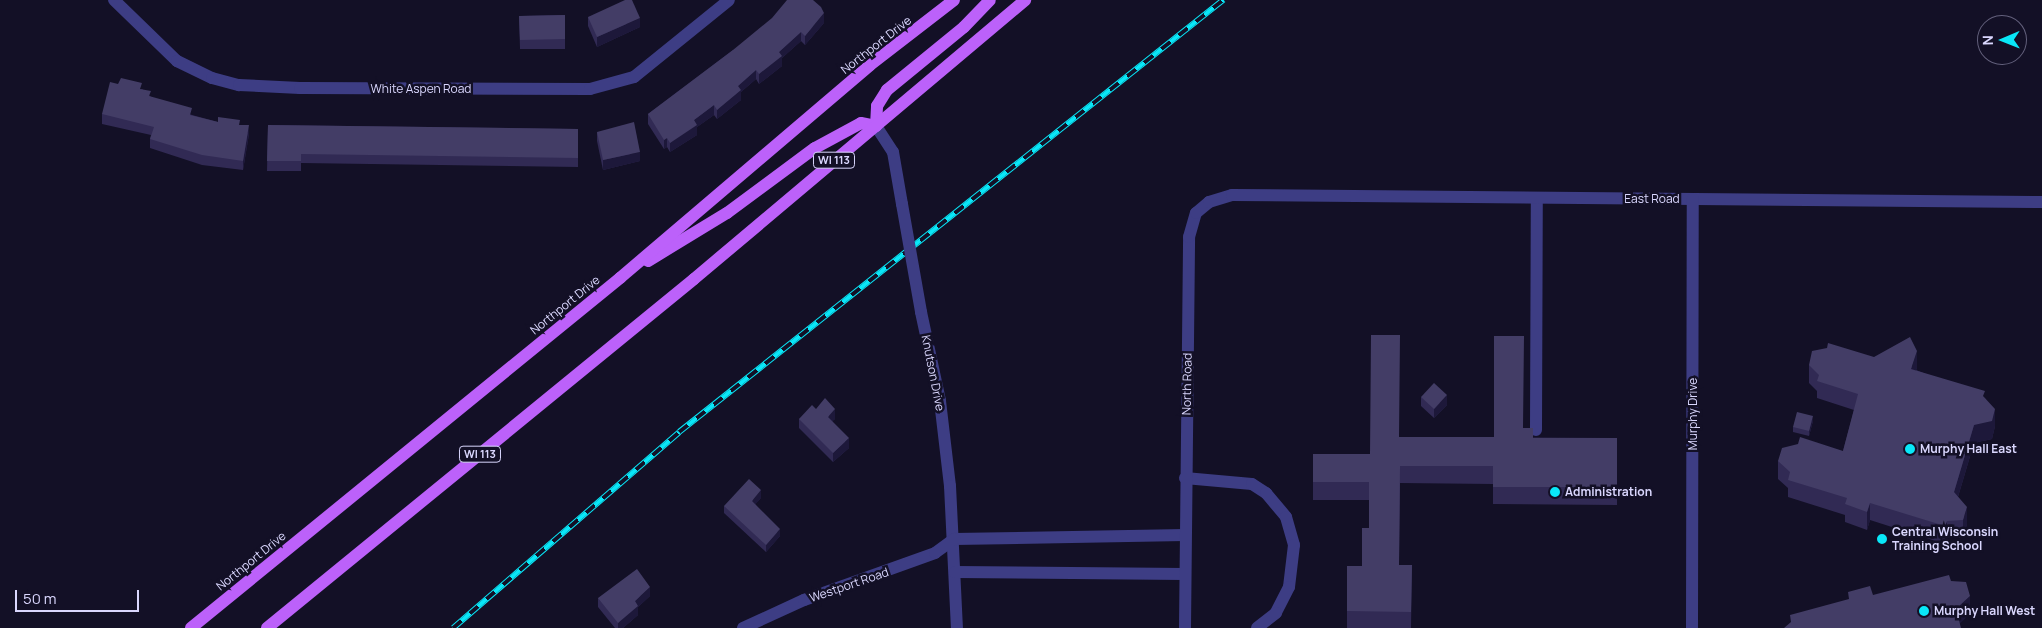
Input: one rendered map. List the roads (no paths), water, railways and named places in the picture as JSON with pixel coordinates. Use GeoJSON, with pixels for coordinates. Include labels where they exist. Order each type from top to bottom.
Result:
{"type":"FeatureCollection","features":[{"type":"Feature","properties":{"kind":"main road","name":"Northport Drive"},"geometry":{"type":"LineString","coordinates":[[191,628],[620,278],[870,65],[954,0]]}},
{"type":"Feature","properties":{"kind":"main road"},"geometry":{"type":"LineString","coordinates":[[620,278],[727,213],[815,148],[861,123],[876,126],[877,106],[887,90],[964,28],[990,0]]}},
{"type":"Feature","properties":{"kind":"main road","name":"WI 113"},"geometry":{"type":"LineString","coordinates":[[267,628],[876,126],[1025,0]]}},
{"type":"Feature","properties":{"kind":"street","name":"White Aspen Road"},"geometry":{"type":"LineString","coordinates":[[114,0],[177,61],[206,76],[239,85],[300,88],[580,89],[612,85],[634,77],[729,0]]}},
{"type":"Feature","properties":{"kind":"street","name":"Knutson Drive"},"geometry":{"type":"LineString","coordinates":[[876,126],[893,152],[921,312],[940,401],[954,539],[957,628]]}},
{"type":"Feature","properties":{"kind":"street","name":"North Road"},"geometry":{"type":"LineString","coordinates":[[1185,628],[1185,478],[1192,224],[1208,202],[1232,195],[1262,195]]}},
{"type":"Feature","properties":{"kind":"street","name":"East Road"},"geometry":{"type":"LineString","coordinates":[[1262,195],[1537,199],[2042,202]]}},
{"type":"Feature","properties":{"kind":"street"},"geometry":{"type":"LineString","coordinates":[[1536,430],[1537,199]]}},
{"type":"Feature","properties":{"kind":"street","name":"Murphy Drive"},"geometry":{"type":"LineString","coordinates":[[1692,628],[1693,199]]}},
{"type":"Feature","properties":{"kind":"street"},"geometry":{"type":"LineString","coordinates":[[1185,478],[1252,484],[1266,493],[1286,517],[1294,545],[1289,587],[1276,613],[1257,628]]}},
{"type":"Feature","properties":{"kind":"street"},"geometry":{"type":"LineString","coordinates":[[954,539],[1185,535]]}},
{"type":"Feature","properties":{"kind":"street","name":"Westport Road"},"geometry":{"type":"LineString","coordinates":[[743,628],[804,600],[936,553],[954,539]]}},
{"type":"Feature","properties":{"kind":"street"},"geometry":{"type":"LineString","coordinates":[[955,572],[1185,574]]}},
{"type":"Feature","properties":{"kind":"railway"},"geometry":{"type":"LineString","coordinates":[[453,628],[679,432],[1223,0]]}},
{"type":"Feature","properties":{"kind":"place","name":"Murphy Hall East"},"geometry":{"type":"Point","coordinates":[1910,449]}},
{"type":"Feature","properties":{"kind":"place","name":"Administration"},"geometry":{"type":"Point","coordinates":[1555,492]}},
{"type":"Feature","properties":{"kind":"place","name":"Central Wisconsin Training School"},"geometry":{"type":"Point","coordinates":[1882,539]}},
{"type":"Feature","properties":{"kind":"place","name":"Murphy Hall West"},"geometry":{"type":"Point","coordinates":[1924,611]}}]}
